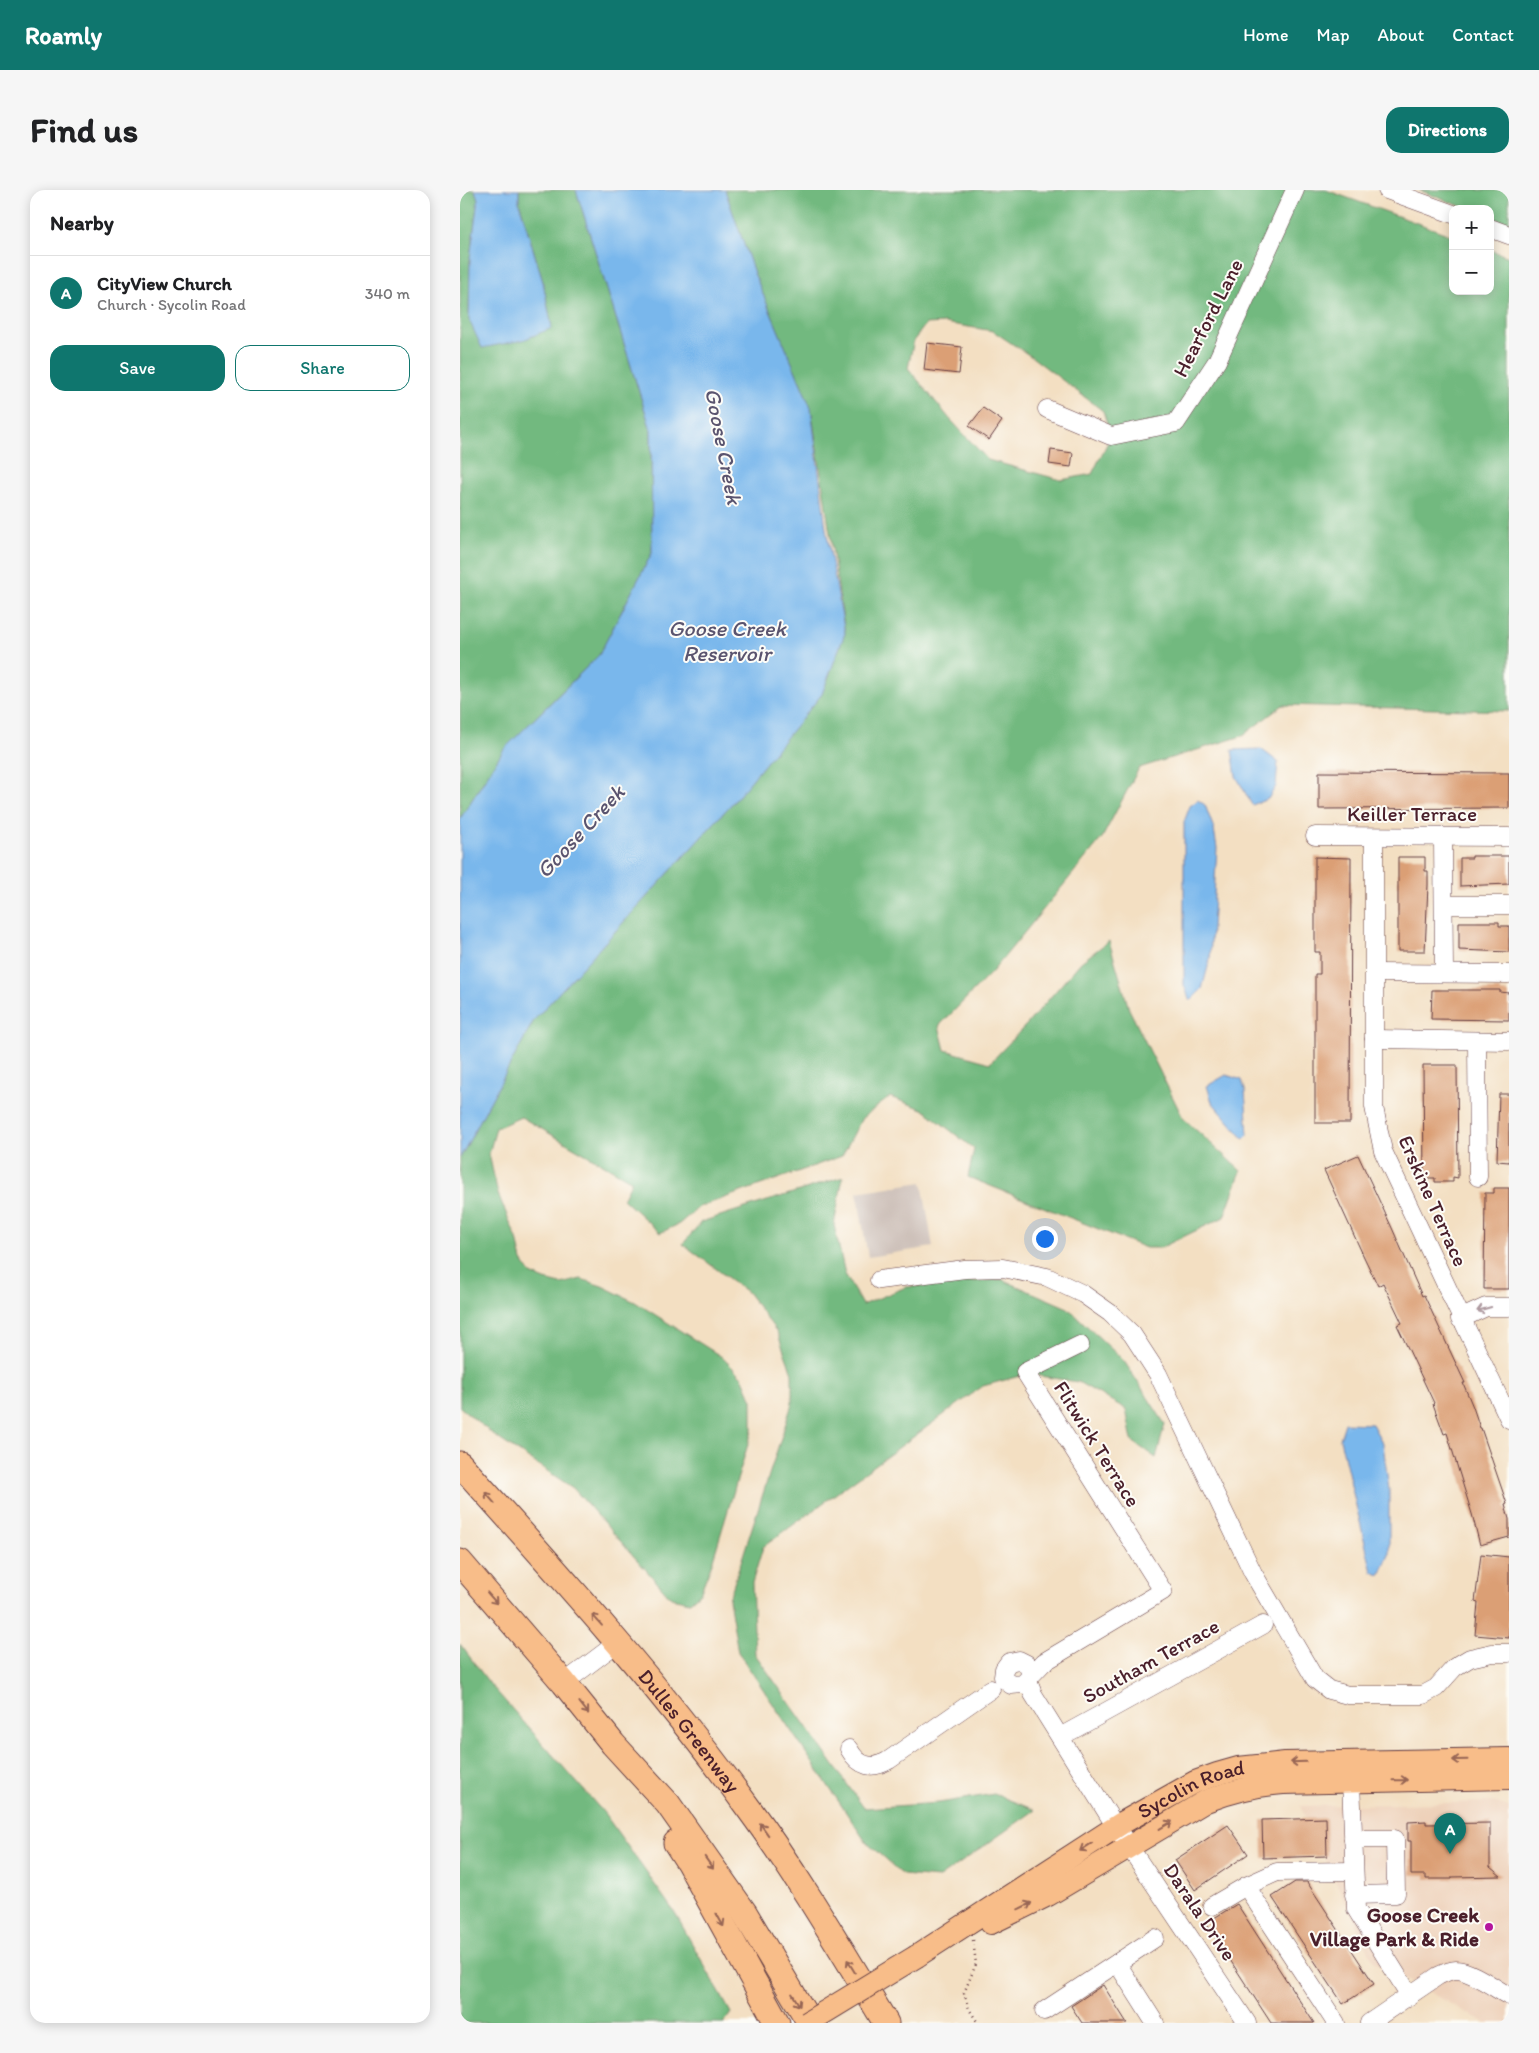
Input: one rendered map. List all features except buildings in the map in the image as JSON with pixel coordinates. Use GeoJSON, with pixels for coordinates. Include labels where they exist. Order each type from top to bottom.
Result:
{"type":"FeatureCollection","features":[{"type":"Feature","properties":{"kind":"highway","name":"Dulles Greenway"},"geometry":{"type":"LineString","coordinates":[[462,1466],[617,1643],[708,1753],[750,1810],[825,1923],[886,2023]]}},
{"type":"Feature","properties":{"kind":"highway"},"geometry":{"type":"LineString","coordinates":[[460,1562],[564,1683],[612,1744],[668,1804],[739,1904],[808,2023]]}},
{"type":"Feature","properties":{"kind":"highway"},"geometry":{"type":"LineString","coordinates":[[612,1744],[690,1863],[777,2023]]}},
{"type":"Feature","properties":{"kind":"main road","name":"Sycolin Road"},"geometry":{"type":"LineString","coordinates":[[808,2023],[917,1956],[1116,1827],[1195,1782],[1238,1768],[1284,1763],[1509,1759]]}},
{"type":"Feature","properties":{"kind":"main road","name":"Sycolin Road"},"geometry":{"type":"LineString","coordinates":[[917,1956],[1048,1895],[1206,1802],[1231,1791],[1266,1784],[1509,1778]]}},
{"type":"Feature","properties":{"kind":"street","name":"Hearford Lane"},"geometry":{"type":"LineString","coordinates":[[1047,409],[1111,436],[1176,423],[1217,361],[1295,190]]}},
{"type":"Feature","properties":{"kind":"street"},"geometry":{"type":"LineString","coordinates":[[1387,190],[1449,213]]}},
{"type":"Feature","properties":{"kind":"street"},"geometry":{"type":"LineString","coordinates":[[1494,229],[1509,235]]}},
{"type":"Feature","properties":{"kind":"street","name":"Keiller Terrace"},"geometry":{"type":"LineString","coordinates":[[1315,836],[1509,837]]}},
{"type":"Feature","properties":{"kind":"street","name":"Erskine Terrace"},"geometry":{"type":"LineString","coordinates":[[1374,837],[1374,1107],[1383,1151],[1460,1319],[1509,1419]]}},
{"type":"Feature","properties":{"kind":"street"},"geometry":{"type":"LineString","coordinates":[[1443,837],[1444,973]]}},
{"type":"Feature","properties":{"kind":"street"},"geometry":{"type":"LineString","coordinates":[[1444,905],[1509,905]]}},
{"type":"Feature","properties":{"kind":"street"},"geometry":{"type":"LineString","coordinates":[[1375,973],[1509,974]]}},
{"type":"Feature","properties":{"kind":"street"},"geometry":{"type":"LineString","coordinates":[[1374,1039],[1509,1042]]}},
{"type":"Feature","properties":{"kind":"street"},"geometry":{"type":"LineString","coordinates":[[1478,1041],[1478,1177]]}},
{"type":"Feature","properties":{"kind":"street"},"geometry":{"type":"LineString","coordinates":[[879,1280],[965,1269],[1003,1268],[1047,1277],[1083,1294],[1110,1313],[1132,1334],[1158,1374],[1253,1573],[1315,1679],[1329,1690],[1348,1695],[1423,1695],[1436,1688],[1455,1667],[1470,1658],[1492,1653],[1509,1653]]}},
{"type":"Feature","properties":{"kind":"street"},"geometry":{"type":"LineString","coordinates":[[1460,1319],[1486,1307],[1509,1307]]}},
{"type":"Feature","properties":{"kind":"street","name":"Flitwick Terrace"},"geometry":{"type":"LineString","coordinates":[[1025,1678],[1163,1591],[1025,1372],[1080,1345]]}},
{"type":"Feature","properties":{"kind":"street","name":"Southam Terrace"},"geometry":{"type":"LineString","coordinates":[[1060,1736],[1263,1625]]}},
{"type":"Feature","properties":{"kind":"street"},"geometry":{"type":"LineString","coordinates":[[564,1683],[617,1643]]}},
{"type":"Feature","properties":{"kind":"street"},"geometry":{"type":"LineString","coordinates":[[849,1749],[854,1757],[865,1766],[879,1766],[991,1689],[1025,1678]]}},
{"type":"Feature","properties":{"kind":"street","name":"Darala Drive"},"geometry":{"type":"LineString","coordinates":[[1025,1678],[1116,1827],[1247,2023]]}},
{"type":"Feature","properties":{"kind":"street"},"geometry":{"type":"LineString","coordinates":[[1351,1781],[1354,1896],[1359,1914],[1410,1996]]}},
{"type":"Feature","properties":{"kind":"street"},"geometry":{"type":"LineString","coordinates":[[1353,1839],[1395,1839],[1396,1876],[1396,1894],[1354,1896]]}},
{"type":"Feature","properties":{"kind":"street"},"geometry":{"type":"LineString","coordinates":[[1212,1906],[1246,1886],[1277,1872],[1354,1871]]}},
{"type":"Feature","properties":{"kind":"street"},"geometry":{"type":"LineString","coordinates":[[1246,1886],[1336,2023]]}},
{"type":"Feature","properties":{"kind":"street"},"geometry":{"type":"LineString","coordinates":[[1044,2010],[1156,1938]]}},
{"type":"Feature","properties":{"kind":"street"},"geometry":{"type":"LineString","coordinates":[[1117,1963],[1155,2023]]}},
{"type":"Feature","properties":{"kind":"street"},"geometry":{"type":"LineString","coordinates":[[1369,2023],[1438,1976],[1458,1970],[1466,1972],[1509,1996]]}},
{"type":"Feature","properties":{"kind":"path"},"geometry":{"type":"LineString","coordinates":[[971,1932],[976,1964],[964,1993],[969,2009],[978,2023]]}},
{"type":"Feature","properties":{"kind":"shaded area"},"geometry":{"type":"Polygon","coordinates":[[[922,1182],[933,1247],[868,1257],[857,1192],[922,1182]]]}},
{"type":"Feature","properties":{"kind":"shaded area"},"geometry":{"type":"Polygon","coordinates":[[[1493,1802],[1509,1807],[1509,2023],[1486,2023],[1374,1962],[1300,1806],[1493,1802]]]}},
{"type":"Feature","properties":{"kind":"green space"},"geometry":{"type":"Polygon","coordinates":[[[460,190],[475,190],[478,199],[470,258],[469,320],[552,328],[543,282],[519,201],[519,190],[576,190],[651,430],[652,553],[599,655],[504,749],[460,819],[460,190]]]}},
{"type":"Feature","properties":{"kind":"green space"},"geometry":{"type":"Polygon","coordinates":[[[725,190],[1326,190],[1449,235],[1449,295],[1494,295],[1494,251],[1509,257],[1509,711],[1283,705],[1242,736],[1139,768],[1102,838],[992,972],[939,1026],[945,1050],[990,1063],[1081,962],[1109,941],[1129,1009],[1183,1118],[1241,1171],[1224,1217],[1160,1248],[1146,1248],[968,1177],[974,1149],[923,1109],[890,1097],[862,1118],[842,1156],[699,1207],[679,1224],[660,1233],[623,1199],[632,1181],[521,1117],[496,1128],[489,1154],[498,1194],[517,1239],[522,1261],[531,1274],[561,1284],[581,1279],[602,1286],[635,1302],[722,1357],[742,1377],[752,1400],[752,1431],[712,1563],[700,1593],[690,1602],[671,1598],[573,1488],[496,1437],[460,1407],[460,1158],[534,1020],[737,798],[822,694],[845,633],[811,408],[754,273],[725,190]],[[945,323],[926,324],[914,340],[908,368],[949,418],[988,460],[1061,480],[1092,474],[1111,436],[1103,411],[1032,357],[993,331],[945,323]]]}},
{"type":"Feature","properties":{"kind":"green space"},"geometry":{"type":"Polygon","coordinates":[[[1419,190],[1509,190],[1509,224],[1494,218],[1494,205],[1458,205],[1419,190]]]}},
{"type":"Feature","properties":{"kind":"green space"},"geometry":{"type":"Polygon","coordinates":[[[843,1177],[834,1225],[845,1274],[862,1305],[906,1287],[1001,1279],[1068,1308],[1124,1361],[1165,1424],[1156,1458],[1132,1441],[1126,1409],[1078,1382],[1027,1374],[983,1386],[763,1547],[752,1583],[755,1654],[864,1808],[939,1803],[994,1794],[1035,1810],[939,1878],[903,1875],[866,1842],[738,1652],[729,1599],[792,1404],[792,1373],[777,1332],[747,1292],[683,1244],[701,1222],[843,1177]]]}},
{"type":"Feature","properties":{"kind":"green space"},"geometry":{"type":"Polygon","coordinates":[[[460,1644],[490,1684],[604,1813],[675,1913],[731,2013],[724,2023],[460,2023],[460,1644]]]}},
{"type":"Feature","properties":{"kind":"water"},"geometry":{"type":"Polygon","coordinates":[[[475,190],[519,190],[519,202],[543,282],[552,328],[523,340],[482,348],[469,320],[470,258],[478,199],[475,190]]]}},
{"type":"Feature","properties":{"kind":"water","name":"Goose Creek Reservoir"},"geometry":{"type":"Polygon","coordinates":[[[576,190],[725,190],[754,273],[811,408],[826,529],[845,633],[822,694],[737,798],[534,1020],[460,1158],[460,819],[504,749],[599,655],[652,553],[651,430],[576,190]]]}},
{"type":"Feature","properties":{"kind":"water"},"geometry":{"type":"Polygon","coordinates":[[[1261,749],[1278,762],[1276,786],[1268,799],[1252,805],[1236,776],[1232,750],[1261,749]]]}},
{"type":"Feature","properties":{"kind":"water"},"geometry":{"type":"Polygon","coordinates":[[[1198,800],[1205,805],[1214,829],[1217,848],[1210,959],[1202,989],[1190,1001],[1184,985],[1184,822],[1190,806],[1198,800]]]}},
{"type":"Feature","properties":{"kind":"water"},"geometry":{"type":"Polygon","coordinates":[[[1226,1075],[1242,1080],[1245,1090],[1248,1135],[1244,1139],[1212,1102],[1207,1086],[1226,1075]]]}},
{"type":"Feature","properties":{"kind":"water"},"geometry":{"type":"Polygon","coordinates":[[[1345,1423],[1372,1424],[1383,1444],[1389,1490],[1389,1555],[1380,1575],[1372,1572],[1340,1439],[1345,1423]]]}},
{"type":"Feature","properties":{"kind":"place","name":"CityView Church"},"geometry":{"type":"Point","coordinates":[1450,1854]}},
{"type":"Feature","properties":{"kind":"place","name":"Goose Creek Village Park & Ride"},"geometry":{"type":"Point","coordinates":[1489,1927]}},
{"type":"Feature","properties":{"kind":"water label","name":"Goose Creek"},"geometry":{"type":"Point","coordinates":[724,446]}},
{"type":"Feature","properties":{"kind":"water label","name":"Goose Creek"},"geometry":{"type":"Point","coordinates":[580,831]}}]}
